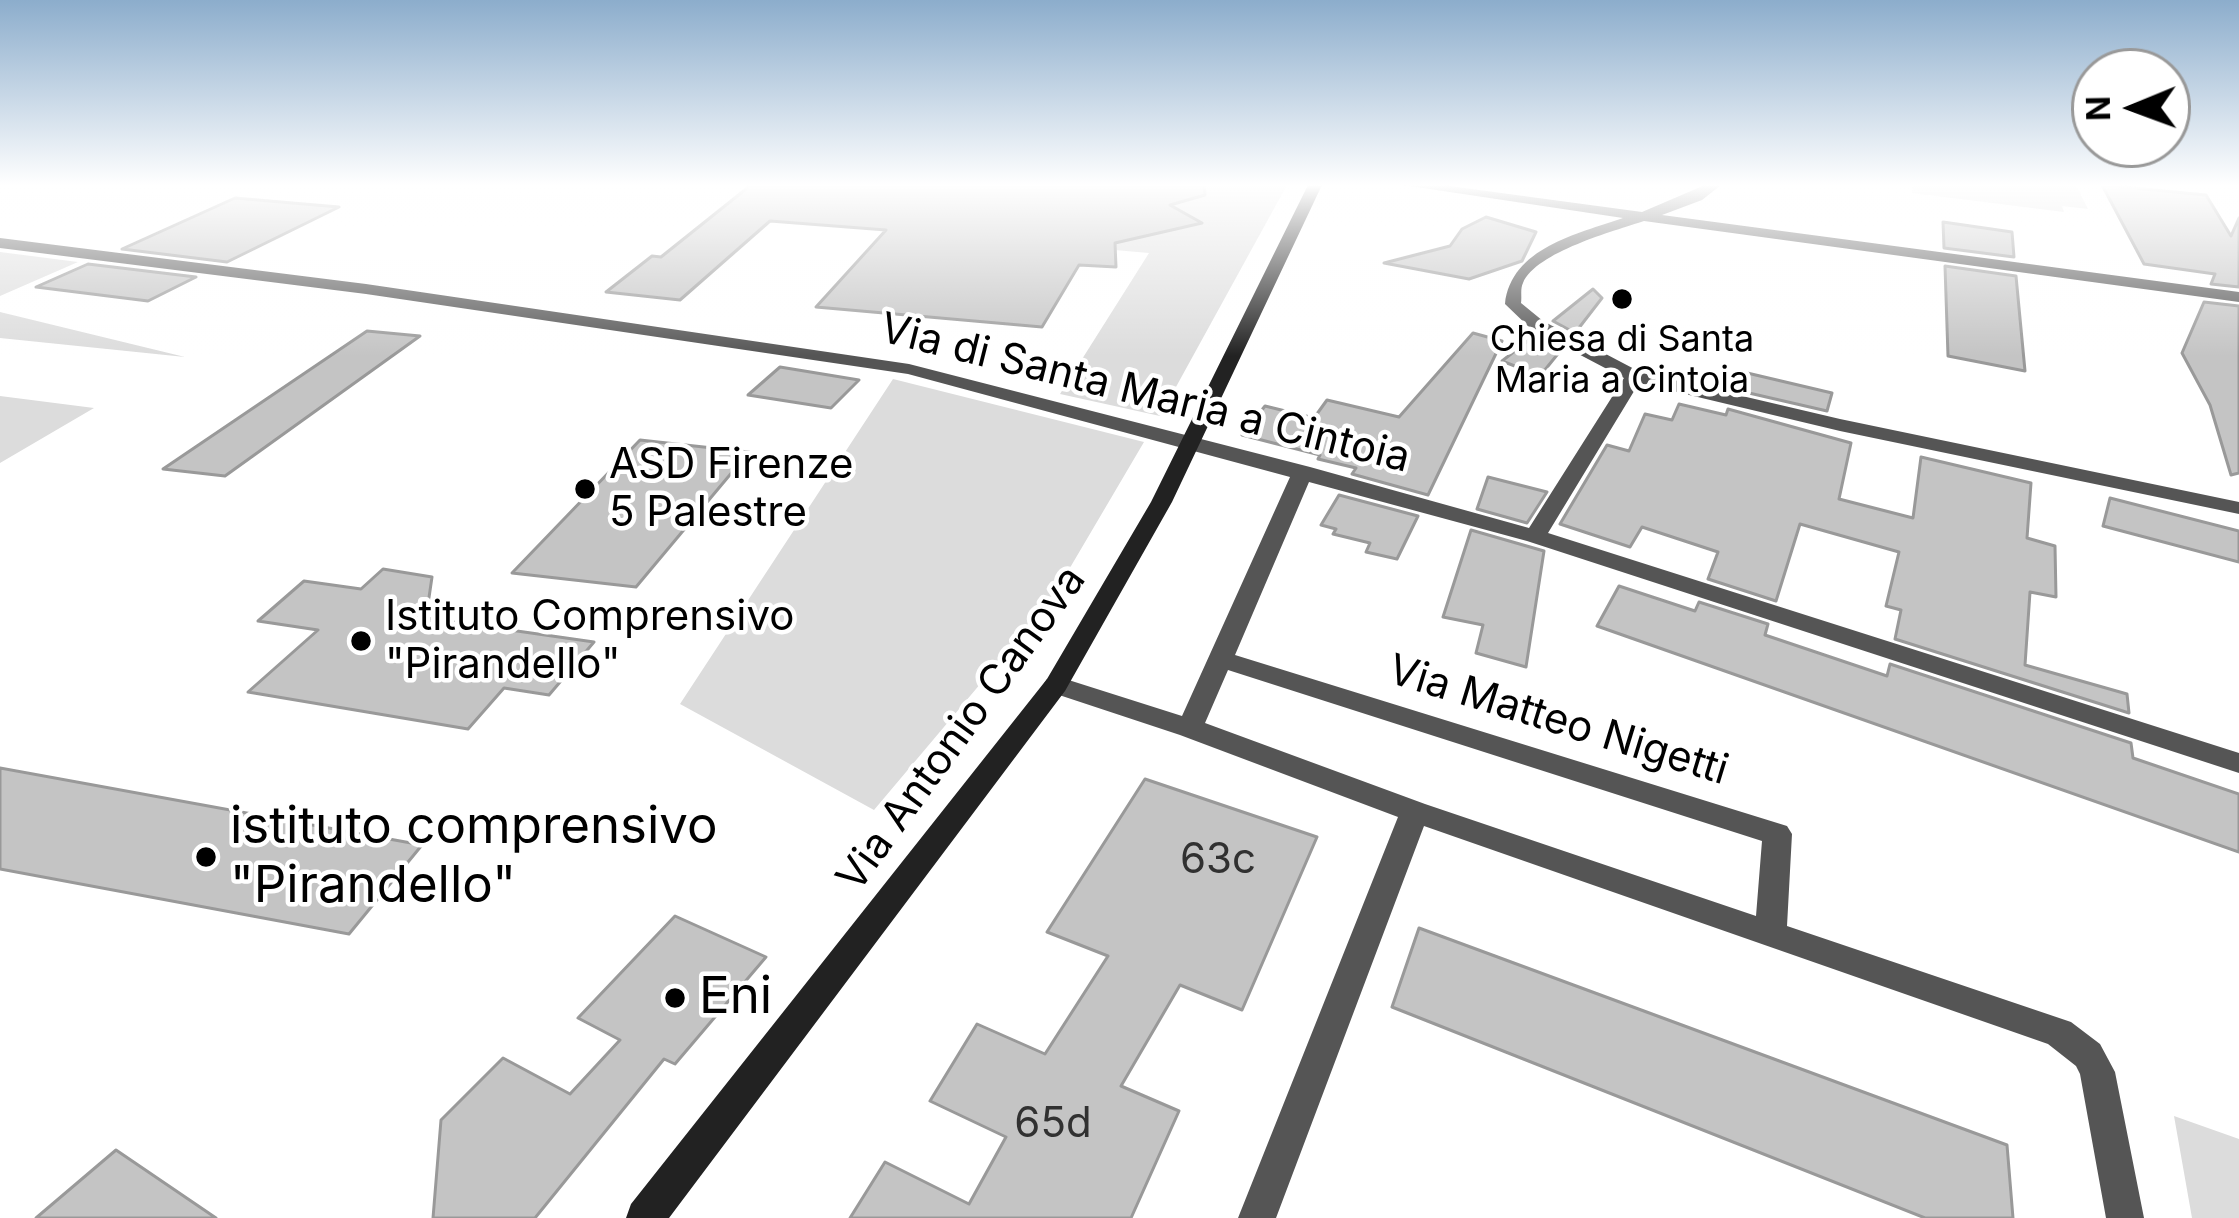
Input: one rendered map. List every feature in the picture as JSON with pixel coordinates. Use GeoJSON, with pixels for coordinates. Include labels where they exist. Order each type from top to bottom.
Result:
{"type":"FeatureCollection","features":[{"type":"Feature","properties":{"kind":"street","name":"Via Antonio Canova"},"geometry":{"type":"LineString","coordinates":[[645,1218],[1056,686],[1139,551],[1288,242]]}},
{"type":"Feature","properties":{"kind":"street"},"geometry":{"type":"LineString","coordinates":[[1579,242],[1532,265],[1510,296],[1528,320],[1634,376],[1840,425],[2239,508]]}},
{"type":"Feature","properties":{"kind":"street"},"geometry":{"type":"LineString","coordinates":[[1812,242],[2239,297]]}},
{"type":"Feature","properties":{"kind":"street","name":"Via di Santa Maria a Cintoia"},"geometry":{"type":"LineString","coordinates":[[0,243],[366,289],[882,364],[1192,441],[1535,536],[2239,763]]}},
{"type":"Feature","properties":{"kind":"street"},"geometry":{"type":"LineString","coordinates":[[1535,536],[1634,376]]}},
{"type":"Feature","properties":{"kind":"street"},"geometry":{"type":"LineString","coordinates":[[1190,728],[1303,471]]}},
{"type":"Feature","properties":{"kind":"street","name":"Via Matteo Nigetti"},"geometry":{"type":"LineString","coordinates":[[1221,659],[1777,834],[1771,932]]}},
{"type":"Feature","properties":{"kind":"street"},"geometry":{"type":"LineString","coordinates":[[1056,686],[1190,728],[1415,812],[2010,1014],[2075,1042],[2098,1072],[2125,1218]]}},
{"type":"Feature","properties":{"kind":"street"},"geometry":{"type":"LineString","coordinates":[[1257,1218],[1415,812]]}},
{"type":"Feature","properties":{"kind":"shaded area"},"geometry":{"type":"Polygon","coordinates":[[[1022,242],[1256,242],[1160,416],[1060,394],[1149,253],[1022,242]]]}},
{"type":"Feature","properties":{"kind":"shaded area"},"geometry":{"type":"Polygon","coordinates":[[[0,252],[78,262],[0,296],[0,252]]]}},
{"type":"Feature","properties":{"kind":"shaded area"},"geometry":{"type":"Polygon","coordinates":[[[0,312],[185,357],[0,338],[0,312]]]}},
{"type":"Feature","properties":{"kind":"shaded area"},"geometry":{"type":"Polygon","coordinates":[[[893,379],[1144,442],[1051,600],[874,810],[680,704],[893,379]]]}},
{"type":"Feature","properties":{"kind":"shaded area"},"geometry":{"type":"Polygon","coordinates":[[[0,396],[94,408],[0,463],[0,396]]]}},
{"type":"Feature","properties":{"kind":"shaded area"},"geometry":{"type":"Polygon","coordinates":[[[2174,1116],[2239,1139],[2239,1218],[2192,1218],[2174,1116]]]}},
{"type":"Feature","properties":{"kind":"building"},"geometry":{"type":"Polygon","coordinates":[[[138,242],[268,242],[227,262],[122,249],[138,242]]]}},
{"type":"Feature","properties":{"kind":"building"},"geometry":{"type":"Polygon","coordinates":[[[680,242],[746,242],[680,300],[606,292],[652,256],[661,257],[680,242]]]}},
{"type":"Feature","properties":{"kind":"building"},"geometry":{"type":"Polygon","coordinates":[[[875,242],[1120,242],[1115,243],[1116,267],[1079,265],[1042,327],[816,307],[875,242]]]}},
{"type":"Feature","properties":{"kind":"building"},"geometry":{"type":"Polygon","coordinates":[[[1453,242],[1531,242],[1522,261],[1469,279],[1384,263],[1453,242]]]}},
{"type":"Feature","properties":{"kind":"building"},"geometry":{"type":"Polygon","coordinates":[[[1944,242],[2013,242],[2014,257],[1944,248],[1944,242]]]}},
{"type":"Feature","properties":{"kind":"building"},"geometry":{"type":"Polygon","coordinates":[[[2132,242],[2239,242],[2239,287],[2211,284],[2215,274],[2144,264],[2132,242]]]}},
{"type":"Feature","properties":{"kind":"building"},"geometry":{"type":"Polygon","coordinates":[[[88,264],[196,277],[148,301],[36,287],[88,264]]]}},
{"type":"Feature","properties":{"kind":"building"},"geometry":{"type":"Polygon","coordinates":[[[1945,266],[2016,276],[2025,371],[1948,356],[1945,266]]]}},
{"type":"Feature","properties":{"kind":"building"},"geometry":{"type":"Polygon","coordinates":[[[1593,289],[1602,298],[1575,333],[1553,321],[1593,289]]]}},
{"type":"Feature","properties":{"kind":"building"},"geometry":{"type":"Polygon","coordinates":[[[2204,302],[2239,306],[2239,473],[2231,475],[2210,405],[2182,353],[2204,302]]]}},
{"type":"Feature","properties":{"kind":"building"},"geometry":{"type":"Polygon","coordinates":[[[367,331],[420,336],[225,476],[163,469],[367,331]]]}},
{"type":"Feature","properties":{"kind":"building"},"geometry":{"type":"Polygon","coordinates":[[[1473,333],[1502,341],[1428,495],[1352,474],[1356,468],[1318,459],[1320,455],[1242,435],[1265,406],[1314,418],[1327,400],[1399,417],[1473,333]]]}},
{"type":"Feature","properties":{"kind":"building"},"geometry":{"type":"Polygon","coordinates":[[[1534,336],[1561,350],[1540,376],[1502,361],[1534,336]]]}},
{"type":"Feature","properties":{"kind":"building"},"geometry":{"type":"Polygon","coordinates":[[[780,367],[859,380],[831,408],[748,395],[780,367]]]}},
{"type":"Feature","properties":{"kind":"building"},"geometry":{"type":"Polygon","coordinates":[[[1743,372],[1832,393],[1827,411],[1736,390],[1743,372]]]}},
{"type":"Feature","properties":{"kind":"building"},"geometry":{"type":"Polygon","coordinates":[[[1679,404],[1726,415],[1728,409],[1851,443],[1839,499],[1913,518],[1921,457],[2031,483],[2027,538],[2055,546],[2056,597],[2030,592],[2025,665],[2127,694],[2129,713],[1895,639],[1901,610],[1886,606],[1899,552],[1800,524],[1776,601],[1708,579],[1718,552],[1642,527],[1630,547],[1560,524],[1607,445],[1629,451],[1645,414],[1672,420],[1679,404]]]}},
{"type":"Feature","properties":{"kind":"building"},"geometry":{"type":"Polygon","coordinates":[[[640,440],[749,452],[636,587],[512,573],[640,440]]]}},
{"type":"Feature","properties":{"kind":"building"},"geometry":{"type":"Polygon","coordinates":[[[1488,477],[1547,492],[1527,523],[1477,509],[1488,477]]]}},
{"type":"Feature","properties":{"kind":"building"},"geometry":{"type":"Polygon","coordinates":[[[1339,495],[1418,516],[1397,559],[1366,552],[1370,543],[1333,534],[1336,529],[1321,525],[1339,495]]]}},
{"type":"Feature","properties":{"kind":"building"},"geometry":{"type":"Polygon","coordinates":[[[2110,498],[2239,531],[2239,562],[2103,526],[2110,498]]]}},
{"type":"Feature","properties":{"kind":"building"},"geometry":{"type":"Polygon","coordinates":[[[1471,530],[1544,551],[1526,667],[1476,653],[1483,625],[1443,617],[1471,530]]]}},
{"type":"Feature","properties":{"kind":"building"},"geometry":{"type":"Polygon","coordinates":[[[383,569],[432,577],[426,618],[594,642],[549,695],[504,688],[468,729],[248,692],[318,630],[258,621],[304,581],[361,589],[383,569]]]}},
{"type":"Feature","properties":{"kind":"building"},"geometry":{"type":"Polygon","coordinates":[[[1619,586],[1695,611],[1699,602],[1768,624],[1765,635],[1887,676],[1890,664],[2131,743],[2133,758],[2239,794],[2239,852],[1597,626],[1619,586]]]}},
{"type":"Feature","properties":{"kind":"building","name":"istituto comprensivo \"Pirandello\""},"geometry":{"type":"Polygon","coordinates":[[[0,768],[422,845],[349,934],[0,869],[0,768]]]}},
{"type":"Feature","properties":{"kind":"building"},"geometry":{"type":"Polygon","coordinates":[[[1145,779],[1317,837],[1242,1010],[1180,985],[1121,1086],[1179,1111],[1131,1218],[850,1218],[885,1162],[969,1204],[1006,1137],[930,1101],[977,1024],[1045,1054],[1108,956],[1047,932],[1145,779]]]}},
{"type":"Feature","properties":{"kind":"building"},"geometry":{"type":"Polygon","coordinates":[[[675,916],[766,957],[675,1064],[664,1059],[535,1218],[433,1218],[441,1120],[503,1058],[570,1094],[620,1040],[578,1018],[675,916]]]}},
{"type":"Feature","properties":{"kind":"building"},"geometry":{"type":"Polygon","coordinates":[[[1419,928],[2007,1145],[2013,1218],[1925,1218],[1392,1007],[1419,928]]]}},
{"type":"Feature","properties":{"kind":"building"},"geometry":{"type":"Polygon","coordinates":[[[116,1150],[216,1218],[36,1218],[116,1150]]]}},
{"type":"Feature","properties":{"kind":"place","name":"Chiesa di Santa Maria a Cintoia"},"geometry":{"type":"Point","coordinates":[1622,299]}},
{"type":"Feature","properties":{"kind":"place","name":"ASD Firenze 5 Palestre"},"geometry":{"type":"Point","coordinates":[585,489]}},
{"type":"Feature","properties":{"kind":"place","name":"Istituto Comprensivo \"Pirandello\""},"geometry":{"type":"Point","coordinates":[361,641]}},
{"type":"Feature","properties":{"kind":"place","name":"istituto comprensivo \"Pirandello\""},"geometry":{"type":"Point","coordinates":[206,857]}},
{"type":"Feature","properties":{"kind":"place","name":"Eni"},"geometry":{"type":"Point","coordinates":[675,998]}}]}
